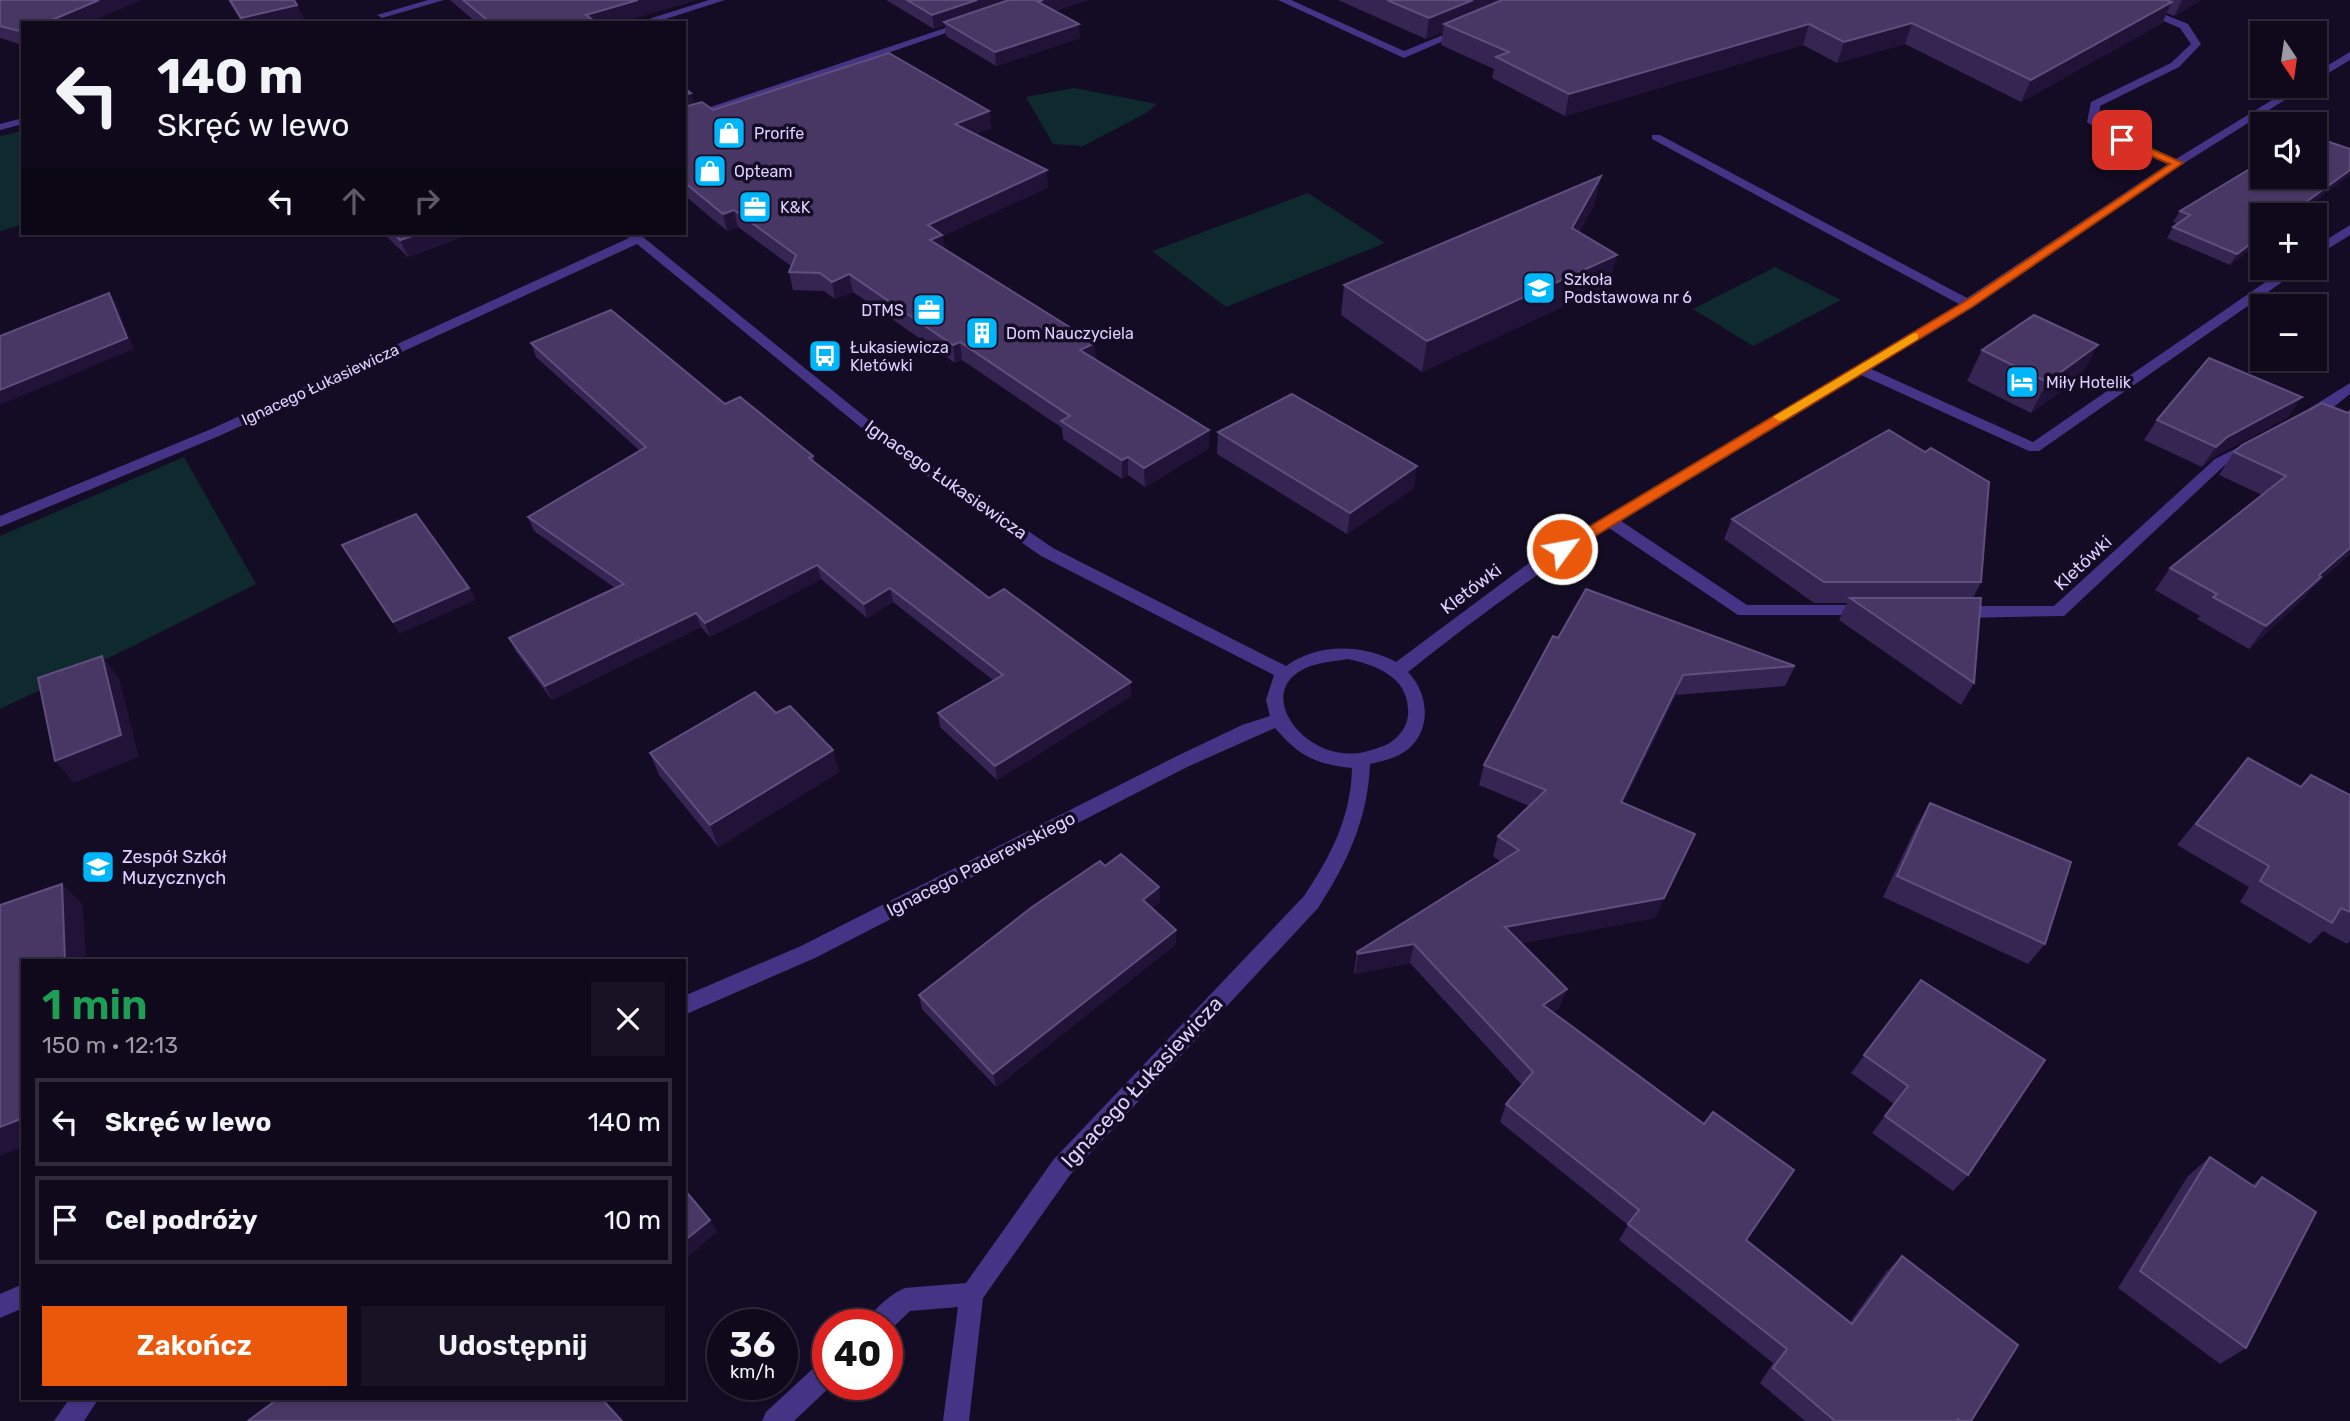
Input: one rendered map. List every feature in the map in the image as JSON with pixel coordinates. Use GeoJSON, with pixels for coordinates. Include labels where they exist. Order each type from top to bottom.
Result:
{"type":"FeatureCollection","features":[{"type":"Feature","properties":{"kind":"street"},"geometry":{"type":"LineString","coordinates":[[386,18],[439,0]]}},
{"type":"Feature","properties":{"kind":"street"},"geometry":{"type":"LineString","coordinates":[[649,21],[720,0]]}},
{"type":"Feature","properties":{"kind":"street"},"geometry":{"type":"LineString","coordinates":[[1283,0],[1404,55],[1475,25]]}},
{"type":"Feature","properties":{"kind":"street"},"geometry":{"type":"LineString","coordinates":[[2120,0],[2184,26],[2196,44],[2175,65],[2095,104],[2092,122],[2122,140],[2177,163]]}},
{"type":"Feature","properties":{"kind":"street"},"geometry":{"type":"LineString","coordinates":[[686,119],[985,18]]}},
{"type":"Feature","properties":{"kind":"street"},"geometry":{"type":"LineString","coordinates":[[2328,69],[2350,55]]}},
{"type":"Feature","properties":{"kind":"street","name":"Kletówki"},"geometry":{"type":"LineString","coordinates":[[1397,671],[1485,602],[1608,520],[1968,304],[2177,163],[2283,98]]}},
{"type":"Feature","properties":{"kind":"street"},"geometry":{"type":"LineString","coordinates":[[0,127],[21,122]]}},
{"type":"Feature","properties":{"kind":"street"},"geometry":{"type":"LineString","coordinates":[[1656,137],[1968,304]]}},
{"type":"Feature","properties":{"kind":"street"},"geometry":{"type":"LineString","coordinates":[[2327,245],[2350,229]]}},
{"type":"Feature","properties":{"kind":"street","name":"Ignacego Łukasiewicza"},"geometry":{"type":"LineString","coordinates":[[0,522],[214,433],[634,236],[885,440],[1048,552],[1286,673]]}},
{"type":"Feature","properties":{"kind":"street"},"geometry":{"type":"LineString","coordinates":[[1860,369],[2034,448],[2277,280]]}},
{"type":"Feature","properties":{"kind":"street"},"geometry":{"type":"LineString","coordinates":[[2293,424],[2329,404],[2350,387]]}},
{"type":"Feature","properties":{"kind":"street","name":"Kletówki"},"geometry":{"type":"LineString","coordinates":[[1935,612],[2059,612],[2220,462],[2269,436]]}},
{"type":"Feature","properties":{"kind":"street"},"geometry":{"type":"LineString","coordinates":[[1608,520],[1744,611],[1881,611]]}},
{"type":"Feature","properties":{"kind":"street"},"geometry":{"type":"LineString","coordinates":[[1348,653],[1383,663],[1397,671],[1410,685],[1417,700],[1418,717],[1413,733],[1400,746],[1383,755],[1361,760],[1340,760],[1301,746],[1286,734],[1277,720],[1273,703],[1277,687],[1286,673],[1313,657],[1348,653]]}},
{"type":"Feature","properties":{"kind":"street","name":"Ignacego Paderewskiego"},"geometry":{"type":"LineString","coordinates":[[686,1005],[808,952],[1181,762],[1248,730],[1277,720]]}},
{"type":"Feature","properties":{"kind":"street","name":"Ignacego Łukasiewicza"},"geometry":{"type":"LineString","coordinates":[[956,1421],[972,1294],[1062,1167],[1311,902],[1329,876],[1352,818],[1360,793],[1361,760]]}},
{"type":"Feature","properties":{"kind":"street"},"geometry":{"type":"LineString","coordinates":[[895,1309],[905,1300],[972,1294]]}},
{"type":"Feature","properties":{"kind":"street"},"geometry":{"type":"LineString","coordinates":[[0,1306],[21,1297]]}},
{"type":"Feature","properties":{"kind":"street"},"geometry":{"type":"LineString","coordinates":[[775,1421],[812,1387]]}},
{"type":"Feature","properties":{"kind":"street"},"geometry":{"type":"LineString","coordinates":[[67,1421],[85,1400]]}},
{"type":"Feature","properties":{"kind":"green space"},"geometry":{"type":"Polygon","coordinates":[[[1074,88],[1157,104],[1146,113],[1083,146],[1053,144],[1026,97],[1074,88]]]}},
{"type":"Feature","properties":{"kind":"green space"},"geometry":{"type":"Polygon","coordinates":[[[21,131],[21,225],[0,231],[0,136],[21,131]]]}},
{"type":"Feature","properties":{"kind":"green space"},"geometry":{"type":"Polygon","coordinates":[[[1308,193],[1385,243],[1226,307],[1152,251],[1308,193]]]}},
{"type":"Feature","properties":{"kind":"green space"},"geometry":{"type":"Polygon","coordinates":[[[1775,267],[1841,300],[1753,346],[1693,309],[1775,267]]]}},
{"type":"Feature","properties":{"kind":"green space"},"geometry":{"type":"Polygon","coordinates":[[[184,457],[256,584],[0,709],[0,536],[184,457]]]}},
{"type":"Feature","properties":{"kind":"building"},"geometry":{"type":"Polygon","coordinates":[[[0,0],[99,0],[50,21],[21,21],[21,31],[0,26],[0,0]]]}},
{"type":"Feature","properties":{"kind":"building"},"geometry":{"type":"Polygon","coordinates":[[[230,0],[294,0],[297,5],[241,18],[230,0]]]}},
{"type":"Feature","properties":{"kind":"building"},"geometry":{"type":"Polygon","coordinates":[[[463,0],[638,0],[586,15],[594,21],[489,21],[463,0]]]}},
{"type":"Feature","properties":{"kind":"building"},"geometry":{"type":"Polygon","coordinates":[[[907,0],[977,0],[932,15],[907,0]]]}},
{"type":"Feature","properties":{"kind":"building"},"geometry":{"type":"Polygon","coordinates":[[[1009,0],[1043,0],[1038,2],[1079,24],[995,52],[944,22],[1009,0]]]}},
{"type":"Feature","properties":{"kind":"building"},"geometry":{"type":"Polygon","coordinates":[[[1387,0],[1473,0],[1429,18],[1387,0]]]}},
{"type":"Feature","properties":{"kind":"building"},"geometry":{"type":"Polygon","coordinates":[[[1502,0],[2172,2],[2031,80],[1912,23],[1844,42],[1809,24],[1569,94],[1496,57],[1509,52],[1444,24],[1502,0]]]}},
{"type":"Feature","properties":{"kind":"building"},"geometry":{"type":"Polygon","coordinates":[[[889,53],[989,111],[955,124],[1047,170],[928,225],[942,235],[930,240],[1095,343],[1080,350],[1209,430],[1144,468],[1128,457],[1122,460],[1061,421],[1070,416],[960,342],[953,345],[849,274],[832,282],[820,273],[789,272],[796,255],[734,210],[723,214],[686,184],[686,106],[702,102],[713,110],[889,53]]]}},
{"type":"Feature","properties":{"kind":"building"},"geometry":{"type":"Polygon","coordinates":[[[2327,141],[2350,149],[2350,170],[2327,187],[2327,141]]]}},
{"type":"Feature","properties":{"kind":"building"},"geometry":{"type":"Polygon","coordinates":[[[2250,169],[2250,189],[2324,189],[2305,203],[2250,203],[2250,244],[2237,254],[2173,227],[2190,215],[2180,211],[2250,169]]]}},
{"type":"Feature","properties":{"kind":"building"},"geometry":{"type":"Polygon","coordinates":[[[1601,176],[1572,228],[1617,255],[1427,341],[1344,285],[1601,176]]]}},
{"type":"Feature","properties":{"kind":"building"},"geometry":{"type":"Polygon","coordinates":[[[395,235],[415,235],[400,240],[395,235]]]}},
{"type":"Feature","properties":{"kind":"building"},"geometry":{"type":"Polygon","coordinates":[[[109,293],[127,338],[0,390],[0,336],[109,293]]]}},
{"type":"Feature","properties":{"kind":"building"},"geometry":{"type":"Polygon","coordinates":[[[611,310],[725,404],[740,397],[813,456],[809,458],[989,598],[1004,589],[1131,682],[995,766],[938,713],[1003,675],[890,588],[864,604],[817,565],[705,623],[696,613],[545,686],[509,638],[624,584],[528,517],[646,447],[531,343],[611,310]]]}},
{"type":"Feature","properties":{"kind":"building"},"geometry":{"type":"Polygon","coordinates":[[[2034,315],[2098,345],[2047,382],[1982,350],[2034,315]]]}},
{"type":"Feature","properties":{"kind":"building"},"geometry":{"type":"Polygon","coordinates":[[[2209,358],[2302,397],[2227,437],[2216,447],[2157,420],[2209,358]]]}},
{"type":"Feature","properties":{"kind":"building"},"geometry":{"type":"Polygon","coordinates":[[[1292,394],[1417,466],[1350,513],[1218,432],[1292,394]]]}},
{"type":"Feature","properties":{"kind":"building"},"geometry":{"type":"Polygon","coordinates":[[[2322,403],[2348,413],[2350,411],[2350,548],[2266,626],[2213,597],[2217,594],[2170,568],[2286,476],[2234,452],[2242,445],[2322,403]]]}},
{"type":"Feature","properties":{"kind":"building"},"geometry":{"type":"Polygon","coordinates":[[[1889,430],[1925,452],[1931,448],[1989,482],[1981,582],[1824,582],[1732,519],[1889,430]]]}},
{"type":"Feature","properties":{"kind":"building"},"geometry":{"type":"Polygon","coordinates":[[[416,514],[469,588],[393,622],[342,545],[416,514]]]}},
{"type":"Feature","properties":{"kind":"building"},"geometry":{"type":"Polygon","coordinates":[[[1586,589],[1795,666],[1683,675],[1621,802],[1695,834],[1664,898],[1505,927],[1567,989],[1543,1005],[1704,1124],[1713,1112],[1794,1170],[1746,1240],[1852,1324],[1902,1256],[2018,1345],[1971,1421],[1835,1421],[1773,1368],[1787,1349],[1628,1224],[1639,1210],[1506,1104],[1533,1072],[1414,944],[1358,954],[1357,952],[1519,850],[1498,836],[1546,790],[1484,765],[1553,636],[1558,638],[1586,589]]]}},
{"type":"Feature","properties":{"kind":"building"},"geometry":{"type":"Polygon","coordinates":[[[1850,598],[1981,598],[1974,683],[1850,598]]]}},
{"type":"Feature","properties":{"kind":"building"},"geometry":{"type":"Polygon","coordinates":[[[102,656],[121,735],[55,761],[38,678],[102,656]]]}},
{"type":"Feature","properties":{"kind":"building"},"geometry":{"type":"Polygon","coordinates":[[[755,692],[776,713],[790,706],[833,750],[710,825],[650,753],[755,692]]]}},
{"type":"Feature","properties":{"kind":"building"},"geometry":{"type":"Polygon","coordinates":[[[2248,758],[2301,787],[2311,775],[2350,795],[2350,912],[2341,908],[2332,923],[2260,881],[2269,866],[2196,824],[2248,758]]]}},
{"type":"Feature","properties":{"kind":"building"},"geometry":{"type":"Polygon","coordinates":[[[1930,803],[2071,862],[2045,944],[1897,876],[1930,803]]]}},
{"type":"Feature","properties":{"kind":"building"},"geometry":{"type":"Polygon","coordinates":[[[1121,854],[1159,887],[1143,900],[1176,930],[993,1074],[919,995],[1032,907],[1100,861],[1105,866],[1121,854]]]}},
{"type":"Feature","properties":{"kind":"building"},"geometry":{"type":"Polygon","coordinates":[[[62,884],[65,959],[21,959],[21,1119],[0,1127],[0,905],[62,884]]]}},
{"type":"Feature","properties":{"kind":"building"},"geometry":{"type":"Polygon","coordinates":[[[1921,980],[2045,1060],[1968,1175],[1885,1116],[1908,1086],[1864,1055],[1921,980]]]}},
{"type":"Feature","properties":{"kind":"building"},"geometry":{"type":"Polygon","coordinates":[[[2210,1157],[2255,1187],[2262,1177],[2316,1212],[2246,1348],[2140,1271],[2210,1157]]]}},
{"type":"Feature","properties":{"kind":"building"},"geometry":{"type":"Polygon","coordinates":[[[686,1191],[710,1220],[686,1239],[686,1191]]]}},
{"type":"Feature","properties":{"kind":"building"},"geometry":{"type":"Polygon","coordinates":[[[276,1400],[603,1400],[622,1421],[248,1421],[276,1400]]]}},
{"type":"Feature","properties":{"kind":"slow traffic"},"geometry":{"type":"LineString","coordinates":[[1779,417],[1914,336]]}},
{"type":"Feature","properties":{"kind":"place","name":"Prorife"},"geometry":{"type":"Point","coordinates":[729,133]}},
{"type":"Feature","properties":{"kind":"place","name":"Opteam"},"geometry":{"type":"Point","coordinates":[710,171]}},
{"type":"Feature","properties":{"kind":"place","name":"K&K"},"geometry":{"type":"Point","coordinates":[755,207]}},
{"type":"Feature","properties":{"kind":"place","name":"Szkoła Podstawowa nr 6"},"geometry":{"type":"Point","coordinates":[1539,288]}},
{"type":"Feature","properties":{"kind":"place","name":"DTMS"},"geometry":{"type":"Point","coordinates":[929,310]}},
{"type":"Feature","properties":{"kind":"place","name":"Dom Nauczyciela"},"geometry":{"type":"Point","coordinates":[982,333]}},
{"type":"Feature","properties":{"kind":"place","name":"Łukasiewicza Kletówki"},"geometry":{"type":"Point","coordinates":[825,356]}},
{"type":"Feature","properties":{"kind":"place","name":"Miły Hotelik"},"geometry":{"type":"Point","coordinates":[2022,382]}},
{"type":"Feature","properties":{"kind":"place","name":"Zespół Szkół Muzycznych"},"geometry":{"type":"Point","coordinates":[98,867]}},
{"type":"Feature","properties":{"kind":"route"},"geometry":{"type":"LineString","coordinates":[[1562,549],[1968,304],[2177,163],[2122,140]]}}]}
